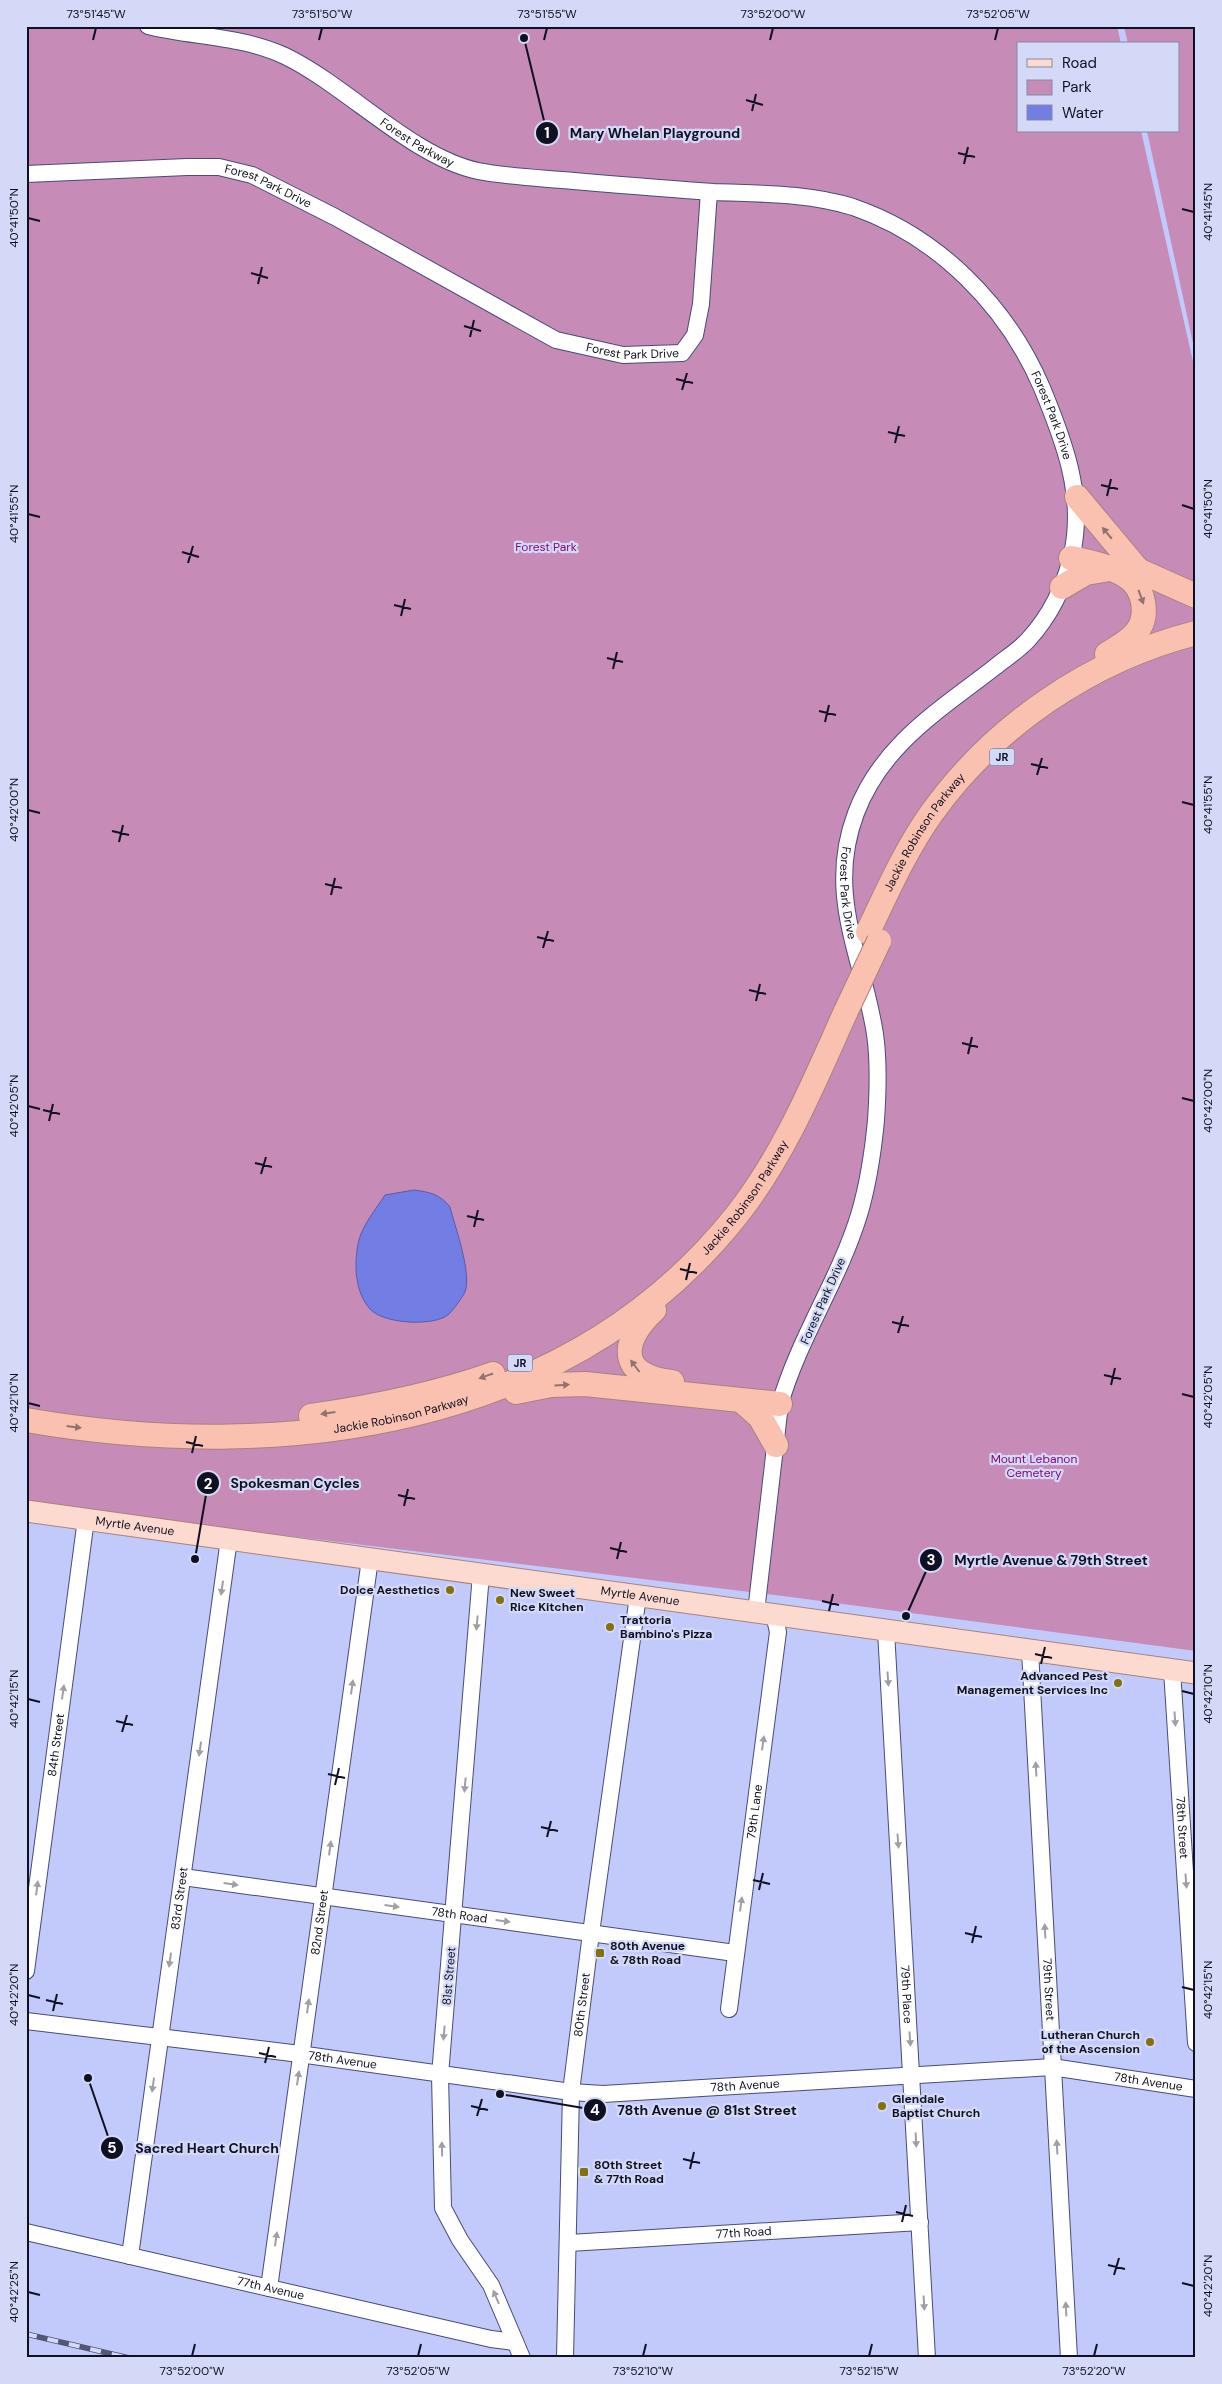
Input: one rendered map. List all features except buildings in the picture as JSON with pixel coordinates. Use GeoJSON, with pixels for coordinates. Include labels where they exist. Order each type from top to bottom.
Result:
{"type":"FeatureCollection","features":[{"type":"Feature","properties":{"kind":"highway"},"geometry":{"type":"LineString","coordinates":[[1077,497],[1138,570]]}},
{"type":"Feature","properties":{"kind":"highway"},"geometry":{"type":"LineString","coordinates":[[1066,689],[1097,660],[1130,639],[1141,624],[1144,606],[1138,589],[1130,579],[1073,552]]}},
{"type":"Feature","properties":{"kind":"highway"},"geometry":{"type":"LineString","coordinates":[[1073,552],[1138,570],[1196,596]]}},
{"type":"Feature","properties":{"kind":"highway"},"geometry":{"type":"LineString","coordinates":[[1062,587],[1086,574],[1110,569]]}},
{"type":"Feature","properties":{"kind":"highway","name":"Jackie Robinson Parkway"},"geometry":{"type":"LineString","coordinates":[[26,1403],[117,1416],[164,1419],[237,1421],[295,1418],[384,1404],[436,1392],[494,1374],[536,1356],[586,1328],[628,1299],[669,1264],[708,1224],[748,1172],[772,1136],[843,1002],[874,937],[916,838],[945,796],[977,760],[1010,729],[1066,689],[1124,658],[1166,641],[1196,633]]}},
{"type":"Feature","properties":{"kind":"highway","name":"Jackie Robinson Parkway"},"geometry":{"type":"LineString","coordinates":[[874,937],[927,849],[970,790],[1001,758],[1037,727],[1097,689],[1137,669],[1196,648]]}},
{"type":"Feature","properties":{"kind":"highway","name":"Jackie Robinson Parkway"},"geometry":{"type":"LineString","coordinates":[[26,1420],[73,1427],[168,1436],[255,1436],[369,1424],[463,1402],[538,1372],[594,1342],[661,1292],[713,1243],[753,1193],[788,1137],[843,1002]]}},
{"type":"Feature","properties":{"kind":"highway"},"geometry":{"type":"LineString","coordinates":[[713,1243],[681,1286],[637,1327],[629,1345],[631,1362],[644,1376],[656,1380],[782,1399]]}},
{"type":"Feature","properties":{"kind":"highway"},"geometry":{"type":"LineString","coordinates":[[463,1402],[542,1386],[574,1384],[742,1401],[782,1399]]}},
{"type":"Feature","properties":{"kind":"highway"},"geometry":{"type":"LineString","coordinates":[[742,1401],[760,1417],[776,1445]]}},
{"type":"Feature","properties":{"kind":"main road","name":"Myrtle Avenue"},"geometry":{"type":"LineString","coordinates":[[26,1511],[1196,1673]]}},
{"type":"Feature","properties":{"kind":"street","name":"Forest Parkway"},"geometry":{"type":"LineString","coordinates":[[148,26],[269,49],[335,85],[431,152],[476,170],[527,177],[709,192]]}},
{"type":"Feature","properties":{"kind":"street","name":"Forest Park Drive"},"geometry":{"type":"LineString","coordinates":[[26,174],[219,167],[252,175],[335,216],[556,340],[623,355],[682,353],[695,335],[701,304],[709,192],[797,196],[852,207],[905,230],[936,252],[983,295],[1029,358],[1061,434],[1077,497],[1073,552],[1062,587],[1051,608],[1028,640],[909,733],[886,759],[867,788],[856,814],[848,841],[843,882],[851,938],[875,1033],[878,1078],[876,1122],[870,1166],[859,1215],[782,1399],[776,1445],[765,1614]]}},
{"type":"Feature","properties":{"kind":"street","name":"84th Street"},"geometry":{"type":"LineString","coordinates":[[26,1971],[86,1519]]}},
{"type":"Feature","properties":{"kind":"street","name":"83rd Street"},"geometry":{"type":"LineString","coordinates":[[130,2256],[229,1539]]}},
{"type":"Feature","properties":{"kind":"street","name":"82nd Street"},"geometry":{"type":"LineString","coordinates":[[269,2288],[370,1559]]}},
{"type":"Feature","properties":{"kind":"street","name":"81st Street"},"geometry":{"type":"LineString","coordinates":[[481,1574],[440,2075],[443,2208],[460,2240],[491,2285],[522,2358]]}},
{"type":"Feature","properties":{"kind":"street","name":"80th Street"},"geometry":{"type":"LineString","coordinates":[[565,2352],[571,2092],[638,1596]]}},
{"type":"Feature","properties":{"kind":"street","name":"79th Lane"},"geometry":{"type":"LineString","coordinates":[[729,2009],[778,1632],[765,1614]]}},
{"type":"Feature","properties":{"kind":"street","name":"79th Place"},"geometry":{"type":"LineString","coordinates":[[886,1631],[927,2358]]}},
{"type":"Feature","properties":{"kind":"street","name":"79th Street"},"geometry":{"type":"LineString","coordinates":[[1030,1651],[1069,2358]]}},
{"type":"Feature","properties":{"kind":"street","name":"78th Street"},"geometry":{"type":"LineString","coordinates":[[1172,1670],[1196,2043]]}},
{"type":"Feature","properties":{"kind":"street","name":"78th Road"},"geometry":{"type":"LineString","coordinates":[[182,1877],[735,1952]]}},
{"type":"Feature","properties":{"kind":"street","name":"78th Avenue"},"geometry":{"type":"LineString","coordinates":[[26,2021],[301,2054],[571,2092],[603,2094],[1052,2067],[1196,2088]]}},
{"type":"Feature","properties":{"kind":"street","name":"77th Road"},"geometry":{"type":"LineString","coordinates":[[569,2243],[920,2222]]}},
{"type":"Feature","properties":{"kind":"street","name":"77th Avenue"},"geometry":{"type":"LineString","coordinates":[[26,2232],[491,2339],[515,2342]]}},
{"type":"Feature","properties":{"kind":"green space","name":"Forest Park"},"geometry":{"type":"Polygon","coordinates":[[[26,26],[1117,26],[1121,42],[1017,42],[1017,132],[1141,132],[1196,375],[1196,1651],[783,1596],[26,1504],[26,26]]]}},
{"type":"Feature","properties":{"kind":"green space"},"geometry":{"type":"Polygon","coordinates":[[[1124,26],[1196,26],[1196,357],[1147,132],[1180,132],[1180,42],[1128,42],[1124,26]]]}},
{"type":"Feature","properties":{"kind":"water"},"geometry":{"type":"Polygon","coordinates":[[[414,1190],[434,1194],[450,1207],[465,1262],[467,1284],[465,1292],[449,1314],[433,1321],[397,1321],[377,1314],[370,1309],[361,1295],[357,1278],[358,1244],[369,1218],[385,1195],[414,1190]]]}},
{"type":"Feature","properties":{"kind":"railway"},"geometry":{"type":"LineString","coordinates":[[26,2334],[129,2358]]}},
{"type":"Feature","properties":{"kind":"place","name":"Mary Whelan Playground"},"geometry":{"type":"Point","coordinates":[524,38]}},
{"type":"Feature","properties":{"kind":"place","name":"Spokesman Cycles"},"geometry":{"type":"Point","coordinates":[195,1559]}},
{"type":"Feature","properties":{"kind":"place","name":"Dolce Aesthetics"},"geometry":{"type":"Point","coordinates":[450,1590]}},
{"type":"Feature","properties":{"kind":"place","name":"New Sweet Rice Kitchen"},"geometry":{"type":"Point","coordinates":[500,1600]}},
{"type":"Feature","properties":{"kind":"place","name":"Myrtle Avenue & 79th Street"},"geometry":{"type":"Point","coordinates":[906,1616]}},
{"type":"Feature","properties":{"kind":"place","name":"Trattoria Bambino's Pizza"},"geometry":{"type":"Point","coordinates":[610,1627]}},
{"type":"Feature","properties":{"kind":"place","name":"Advanced Pest Management Services Inc"},"geometry":{"type":"Point","coordinates":[1118,1683]}},
{"type":"Feature","properties":{"kind":"place","name":"80th Avenue & 78th Road"},"geometry":{"type":"Point","coordinates":[600,1953]}},
{"type":"Feature","properties":{"kind":"place","name":"Lutheran Church of the Ascension"},"geometry":{"type":"Point","coordinates":[1150,2042]}},
{"type":"Feature","properties":{"kind":"place","name":"Sacred Heart Church"},"geometry":{"type":"Point","coordinates":[88,2078]}},
{"type":"Feature","properties":{"kind":"place","name":"78th Avenue @ 81st Street"},"geometry":{"type":"Point","coordinates":[500,2094]}},
{"type":"Feature","properties":{"kind":"place","name":"Glendale Baptist Church"},"geometry":{"type":"Point","coordinates":[882,2106]}},
{"type":"Feature","properties":{"kind":"place","name":"80th Street & 77th Road"},"geometry":{"type":"Point","coordinates":[584,2172]}},
{"type":"Feature","properties":{"kind":"park label","name":"Mount Lebanon Cemetery"},"geometry":{"type":"Point","coordinates":[1034,1466]}}]}
